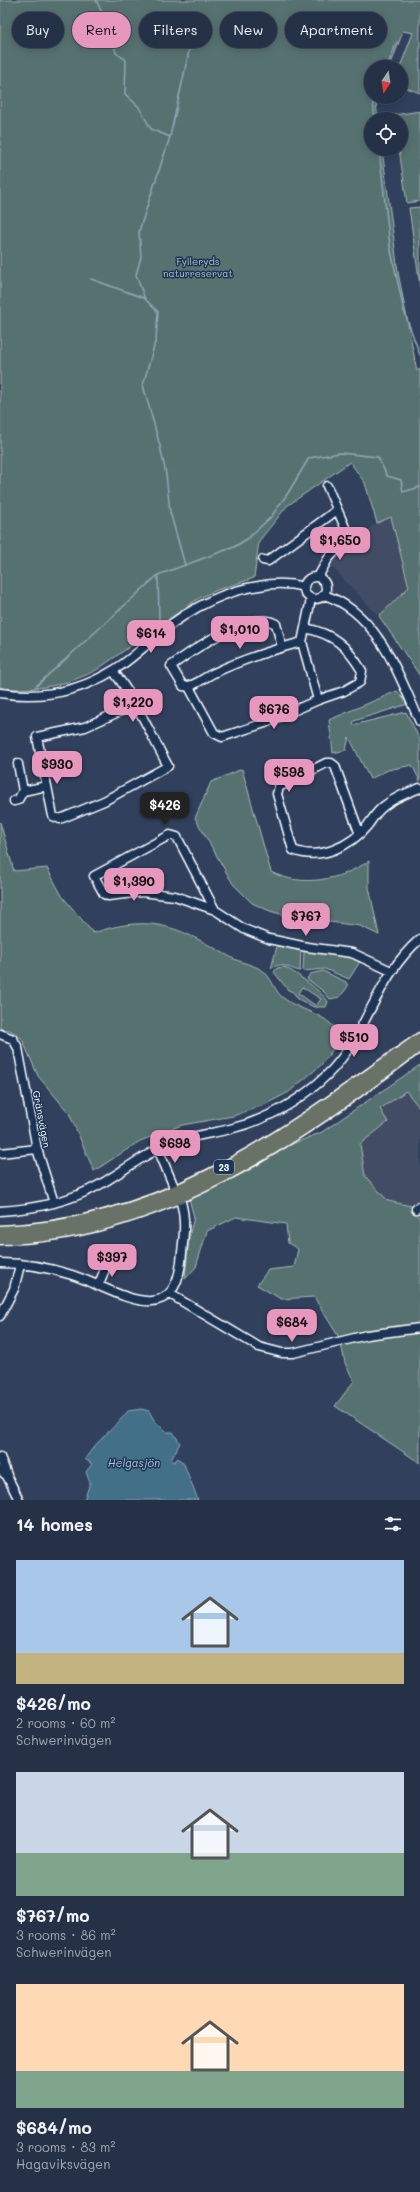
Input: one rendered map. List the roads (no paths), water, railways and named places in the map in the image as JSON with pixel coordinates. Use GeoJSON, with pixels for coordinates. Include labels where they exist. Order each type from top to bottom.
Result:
{"type":"FeatureCollection","features":[{"type":"Feature","properties":{"kind":"main road","name":"23"},"geometry":{"type":"LineString","coordinates":[[0,1231],[44,1228],[85,1221],[131,1209],[177,1190],[228,1165],[271,1140],[420,1038]]}},
{"type":"Feature","properties":{"kind":"main road","name":"23"},"geometry":{"type":"LineString","coordinates":[[0,1239],[78,1230],[116,1221],[164,1204],[200,1188],[250,1162],[363,1088],[420,1046]]}},
{"type":"Feature","properties":{"kind":"main road"},"geometry":{"type":"LineString","coordinates":[[363,1088],[420,1054]]}},
{"type":"Feature","properties":{"kind":"street"},"geometry":{"type":"LineString","coordinates":[[318,577],[326,586],[324,595],[318,599],[311,598],[305,593],[304,587],[309,579],[318,577],[328,559],[348,536],[327,486]]}},
{"type":"Feature","properties":{"kind":"street"},"geometry":{"type":"LineString","coordinates":[[263,560],[268,561],[337,510]]}},
{"type":"Feature","properties":{"kind":"street"},"geometry":{"type":"LineString","coordinates":[[0,693],[26,695],[67,691],[113,671],[187,613],[217,597],[250,587],[267,584],[288,584],[304,587]]}},
{"type":"Feature","properties":{"kind":"street"},"geometry":{"type":"LineString","coordinates":[[324,595],[350,610],[376,635],[388,654],[420,722]]}},
{"type":"Feature","properties":{"kind":"street"},"geometry":{"type":"LineString","coordinates":[[311,598],[302,642],[318,700]]}},
{"type":"Feature","properties":{"kind":"street"},"geometry":{"type":"LineString","coordinates":[[282,647],[276,624],[272,621],[254,622],[233,628],[207,642],[172,666],[183,686],[189,687],[233,664],[282,647],[302,642]]}},
{"type":"Feature","properties":{"kind":"street"},"geometry":{"type":"LineString","coordinates":[[189,687],[214,733],[222,737],[265,723],[318,700],[354,687],[360,682],[362,671],[339,642],[324,632],[305,628]]}},
{"type":"Feature","properties":{"kind":"street"},"geometry":{"type":"LineString","coordinates":[[113,671],[134,705],[168,766],[104,801],[60,819],[52,816],[36,737],[84,727],[134,705]]}},
{"type":"Feature","properties":{"kind":"street"},"geometry":{"type":"LineString","coordinates":[[359,832],[335,766],[331,763],[326,763],[279,787],[277,794],[293,850],[302,854],[316,854],[329,851],[349,842],[359,832],[383,806],[395,798],[420,788]]}},
{"type":"Feature","properties":{"kind":"street"},"geometry":{"type":"LineString","coordinates":[[14,801],[18,800],[23,791],[18,764]]}},
{"type":"Feature","properties":{"kind":"street"},"geometry":{"type":"LineString","coordinates":[[23,791],[47,786]]}},
{"type":"Feature","properties":{"kind":"street"},"geometry":{"type":"LineString","coordinates":[[215,910],[177,837],[174,835],[170,835],[94,876],[104,894],[108,896],[134,892],[152,892],[186,899],[215,910],[244,929],[269,939],[307,947],[352,953],[367,958],[390,971]]}},
{"type":"Feature","properties":{"kind":"street"},"geometry":{"type":"LineString","coordinates":[[0,1211],[54,1203],[76,1196],[98,1186],[158,1149],[179,1141],[259,1120],[284,1107],[312,1088],[337,1064],[354,1040],[390,971],[420,939]]}},
{"type":"Feature","properties":{"kind":"street","name":"Gränsvägen"},"geometry":{"type":"LineString","coordinates":[[0,1034],[13,1039],[20,1054],[37,1149],[54,1203]]}},
{"type":"Feature","properties":{"kind":"street"},"geometry":{"type":"LineString","coordinates":[[0,1153],[37,1149]]}},
{"type":"Feature","properties":{"kind":"street"},"geometry":{"type":"LineString","coordinates":[[158,1149],[174,1187]]}},
{"type":"Feature","properties":{"kind":"street"},"geometry":{"type":"LineString","coordinates":[[0,1263],[66,1273],[139,1301],[161,1300],[170,1294],[179,1277],[186,1218],[181,1202]]}},
{"type":"Feature","properties":{"kind":"street"},"geometry":{"type":"LineString","coordinates":[[98,1286],[108,1262]]}},
{"type":"Feature","properties":{"kind":"street"},"geometry":{"type":"LineString","coordinates":[[0,1316],[14,1289],[20,1265]]}},
{"type":"Feature","properties":{"kind":"street"},"geometry":{"type":"LineString","coordinates":[[170,1294],[259,1347],[282,1353],[293,1353],[395,1330],[420,1328]]}},
{"type":"Feature","properties":{"kind":"street"},"geometry":{"type":"LineString","coordinates":[[0,1457],[7,1476],[19,1500]]}},
{"type":"Feature","properties":{"kind":"street"},"geometry":{"type":"LineString","coordinates":[[0,1470],[7,1476]]}},
{"type":"Feature","properties":{"kind":"water","name":"Helgasjön"},"geometry":{"type":"Polygon","coordinates":[[[141,1409],[149,1411],[154,1420],[166,1432],[173,1432],[180,1443],[171,1460],[174,1462],[178,1458],[184,1464],[198,1500],[84,1500],[90,1483],[86,1472],[92,1464],[85,1459],[89,1452],[128,1411],[141,1409]]]}},
{"type":"Feature","properties":{"kind":"waterway"},"geometry":{"type":"LineString","coordinates":[[96,0],[110,30],[116,53],[126,60],[125,94],[139,107],[151,129],[170,137]]}},
{"type":"Feature","properties":{"kind":"waterway"},"geometry":{"type":"LineString","coordinates":[[390,60],[397,42]]}},
{"type":"Feature","properties":{"kind":"waterway"},"geometry":{"type":"LineString","coordinates":[[185,565],[170,512],[166,474],[160,446],[143,385],[156,339],[158,312],[145,299],[136,275],[141,257],[139,231],[170,137],[190,48]]}},
{"type":"Feature","properties":{"kind":"waterway"},"geometry":{"type":"LineString","coordinates":[[373,104],[374,112]]}},
{"type":"Feature","properties":{"kind":"waterway"},"geometry":{"type":"LineString","coordinates":[[380,156],[390,246],[404,311],[420,355]]}},
{"type":"Feature","properties":{"kind":"waterway"},"geometry":{"type":"LineString","coordinates":[[91,279],[144,298]]}},
{"type":"Feature","properties":{"kind":"waterway"},"geometry":{"type":"LineString","coordinates":[[35,687],[158,575],[234,547],[247,539],[271,517],[288,493],[309,458],[340,453],[378,457],[387,476],[401,480],[403,492],[420,487]]}},
{"type":"Feature","properties":{"kind":"waterway"},"geometry":{"type":"LineString","coordinates":[[158,577],[159,619]]}},
{"type":"Feature","properties":{"kind":"park label","name":"Fylleryds naturreservat"},"geometry":{"type":"Point","coordinates":[198,266]}}]}
